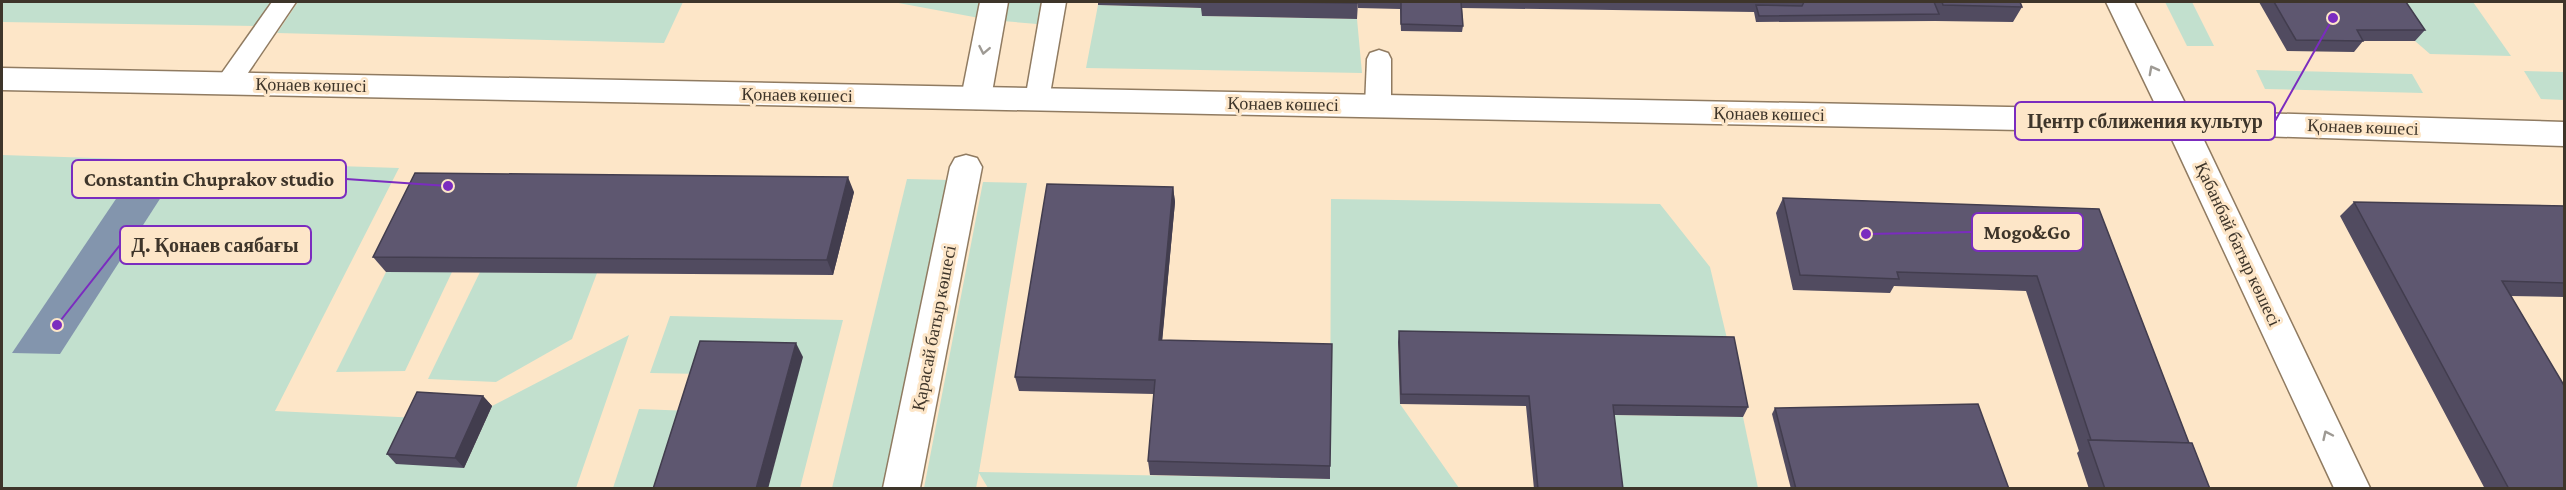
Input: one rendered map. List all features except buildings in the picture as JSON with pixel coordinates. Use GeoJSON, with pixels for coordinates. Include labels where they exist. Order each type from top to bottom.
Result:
{"type":"FeatureCollection","features":[{"type":"Feature","properties":{"kind":"street"},"geometry":{"type":"LineString","coordinates":[[976,98],[994,2]]}},
{"type":"Feature","properties":{"kind":"street","name":"Қабанбай батыр көшесі"},"geometry":{"type":"LineString","coordinates":[[2120,2],[2180,122],[2352,489]]}},
{"type":"Feature","properties":{"kind":"street","name":"Қонаев көшесі"},"geometry":{"type":"LineString","coordinates":[[2,79],[2180,122],[2565,134]]}},
{"type":"Feature","properties":{"kind":"street","name":"Қарасай батыр көшесі"},"geometry":{"type":"LineString","coordinates":[[901,489],[966,167]]}},
{"type":"Feature","properties":{"kind":"lane"},"geometry":{"type":"LineString","coordinates":[[228,83],[284,2]]}},
{"type":"Feature","properties":{"kind":"lane"},"geometry":{"type":"LineString","coordinates":[[1036,100],[1054,2]]}},
{"type":"Feature","properties":{"kind":"lane"},"geometry":{"type":"LineString","coordinates":[[1378,106],[1379,59]]}},
{"type":"Feature","properties":{"kind":"green space"},"geometry":{"type":"Polygon","coordinates":[[[2,2],[271,2],[255,26],[2,22],[2,2]]]}},
{"type":"Feature","properties":{"kind":"green space"},"geometry":{"type":"Polygon","coordinates":[[[298,2],[683,2],[664,43],[277,33],[298,2]]]}},
{"type":"Feature","properties":{"kind":"green space"},"geometry":{"type":"Polygon","coordinates":[[[893,2],[1054,2],[1049,25],[990,20],[893,2]]]}},
{"type":"Feature","properties":{"kind":"green space"},"geometry":{"type":"Polygon","coordinates":[[[2165,2],[2192,2],[2214,46],[2187,46],[2165,2]]]}},
{"type":"Feature","properties":{"kind":"green space"},"geometry":{"type":"Polygon","coordinates":[[[2389,2],[2473,2],[2511,56],[2430,54],[2415,41],[2389,2]]]}},
{"type":"Feature","properties":{"kind":"green space"},"geometry":{"type":"Polygon","coordinates":[[[1098,5],[1202,8],[1202,16],[1357,19],[1362,73],[1086,68],[1098,5]]]}},
{"type":"Feature","properties":{"kind":"green space"},"geometry":{"type":"Polygon","coordinates":[[[2256,70],[2412,74],[2423,93],[2265,89],[2256,70]]]}},
{"type":"Feature","properties":{"kind":"green space"},"geometry":{"type":"Polygon","coordinates":[[[2524,71],[2564,72],[2564,100],[2541,99],[2524,71]]]}},
{"type":"Feature","properties":{"kind":"green space"},"geometry":{"type":"Polygon","coordinates":[[[2,155],[399,168],[275,411],[419,418],[464,468],[492,406],[629,335],[576,488],[2,488],[2,155]]]}},
{"type":"Feature","properties":{"kind":"green space"},"geometry":{"type":"Polygon","coordinates":[[[907,179],[951,180],[883,488],[832,488],[907,179]]]}},
{"type":"Feature","properties":{"kind":"green space"},"geometry":{"type":"Polygon","coordinates":[[[983,182],[1027,183],[979,472],[1330,479],[1331,199],[1660,204],[1710,267],[1729,347],[1398,342],[1400,404],[1459,488],[988,488],[979,473],[976,488],[924,488],[983,182]]]}},
{"type":"Feature","properties":{"kind":"green space"},"geometry":{"type":"Polygon","coordinates":[[[386,272],[452,272],[405,371],[336,372],[386,272]]]}},
{"type":"Feature","properties":{"kind":"green space"},"geometry":{"type":"Polygon","coordinates":[[[480,272],[597,273],[572,339],[496,382],[428,379],[480,272]]]}},
{"type":"Feature","properties":{"kind":"green space"},"geometry":{"type":"Polygon","coordinates":[[[670,316],[843,320],[800,488],[768,488],[802,357],[703,374],[650,373],[670,316]]]}},
{"type":"Feature","properties":{"kind":"green space"},"geometry":{"type":"Polygon","coordinates":[[[639,409],[691,411],[667,488],[613,488],[639,409]]]}},
{"type":"Feature","properties":{"kind":"green space"},"geometry":{"type":"Polygon","coordinates":[[[1609,415],[1743,417],[1758,488],[1618,488],[1609,415]]]}},
{"type":"Feature","properties":{"kind":"water"},"geometry":{"type":"Polygon","coordinates":[[[122,190],[165,191],[60,354],[12,353],[122,190]]]}},
{"type":"Feature","properties":{"kind":"place","name":"Центр сближения культур"},"geometry":{"type":"Point","coordinates":[2333,18]}},
{"type":"Feature","properties":{"kind":"place","name":"Constantin Chuprakov studio"},"geometry":{"type":"Point","coordinates":[448,186]}},
{"type":"Feature","properties":{"kind":"place","name":"Mogo&Go"},"geometry":{"type":"Point","coordinates":[1866,234]}},
{"type":"Feature","properties":{"kind":"place","name":"Д. Қонаев саябағы"},"geometry":{"type":"Point","coordinates":[57,325]}}]}
